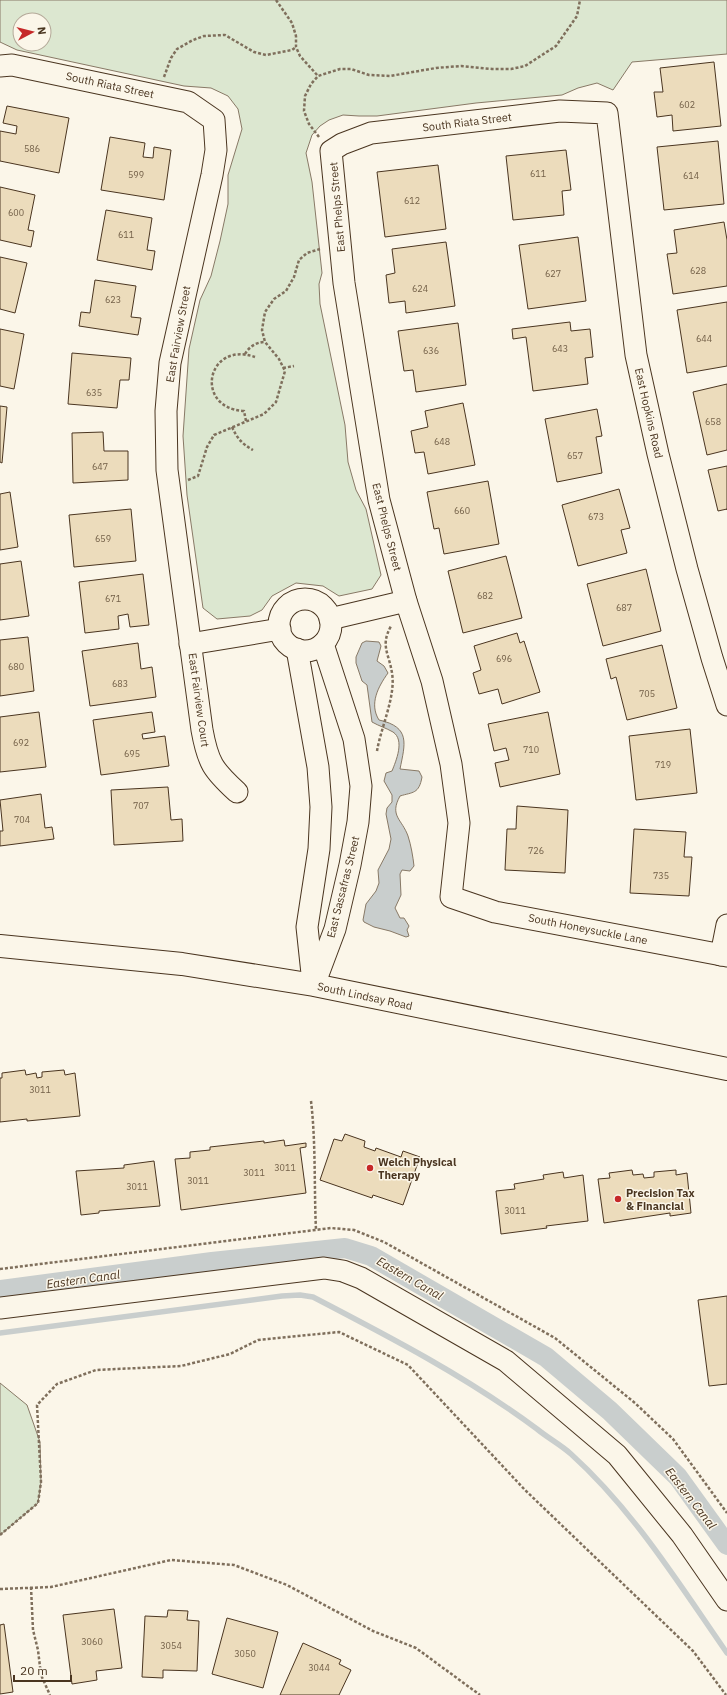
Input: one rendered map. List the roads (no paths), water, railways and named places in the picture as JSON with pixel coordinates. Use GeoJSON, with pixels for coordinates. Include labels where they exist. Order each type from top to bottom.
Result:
{"type":"FeatureCollection","features":[{"type":"Feature","properties":{"kind":"main road","name":"South Lindsay Road"},"geometry":{"type":"LineString","coordinates":[[0,946],[182,964],[314,985],[727,1069]]}},
{"type":"Feature","properties":{"kind":"street","name":"South Riata Street"},"geometry":{"type":"LineString","coordinates":[[0,66],[12,65],[188,102],[214,120]]}},
{"type":"Feature","properties":{"kind":"street","name":"South Riata Street"},"geometry":{"type":"LineString","coordinates":[[331,151],[342,144],[371,133],[560,111],[607,113]]}},
{"type":"Feature","properties":{"kind":"street","name":"East Hopkins Road"},"geometry":{"type":"LineString","coordinates":[[607,113],[636,355],[658,454],[687,569],[727,705]]}},
{"type":"Feature","properties":{"kind":"street","name":"East Fairview Street"},"geometry":{"type":"LineString","coordinates":[[190,644],[169,481],[166,411],[170,363],[212,175],[216,150],[214,120]]}},
{"type":"Feature","properties":{"kind":"street","name":"East Phelps Street"},"geometry":{"type":"LineString","coordinates":[[331,151],[344,283],[379,500],[406,601],[432,681],[451,764],[459,823],[452,897]]}},
{"type":"Feature","properties":{"kind":"street"},"geometry":{"type":"LineString","coordinates":[[300,599],[316,601],[322,605],[330,619],[330,632],[323,644],[310,650],[297,649],[285,641],[280,629],[282,613],[293,602],[300,599]]}},
{"type":"Feature","properties":{"kind":"street"},"geometry":{"type":"LineString","coordinates":[[330,619],[406,601]]}},
{"type":"Feature","properties":{"kind":"street"},"geometry":{"type":"LineString","coordinates":[[190,644],[280,629]]}},
{"type":"Feature","properties":{"kind":"street","name":"East Fairview Court"},"geometry":{"type":"LineString","coordinates":[[190,644],[207,754],[219,776],[237,792]]}},
{"type":"Feature","properties":{"kind":"street","name":"East Sassafras Street"},"geometry":{"type":"LineString","coordinates":[[314,985],[335,929],[350,865],[358,822],[361,786],[354,740],[323,644]]}},
{"type":"Feature","properties":{"kind":"street","name":"East Sassafras Street"},"geometry":{"type":"LineString","coordinates":[[297,649],[318,767],[321,807],[318,850],[307,927],[314,985]]}},
{"type":"Feature","properties":{"kind":"street","name":"South Honeysuckle Lane"},"geometry":{"type":"LineString","coordinates":[[452,897],[495,912],[724,955]]}},
{"type":"Feature","properties":{"kind":"street"},"geometry":{"type":"LineString","coordinates":[[724,955],[727,925]]}},
{"type":"Feature","properties":{"kind":"street"},"geometry":{"type":"LineString","coordinates":[[0,1308],[324,1268],[344,1271],[361,1278],[506,1362],[617,1455],[682,1535],[727,1600]]}},
{"type":"Feature","properties":{"kind":"waterway","name":"Eastern Canal"},"geometry":{"type":"LineString","coordinates":[[0,1290],[212,1262],[345,1248],[371,1256],[546,1357],[610,1411],[678,1477],[727,1545]]}},
{"type":"Feature","properties":{"kind":"waterway"},"geometry":{"type":"LineString","coordinates":[[0,1333],[282,1296],[300,1295],[313,1297],[428,1358],[456,1375],[510,1410],[571,1454],[615,1499],[655,1549],[727,1653]]}},
{"type":"Feature","properties":{"kind":"place","name":"Welch Physical Therapy"},"geometry":{"type":"Point","coordinates":[370,1168]}},
{"type":"Feature","properties":{"kind":"place","name":"Precision Tax & Financial"},"geometry":{"type":"Point","coordinates":[618,1199]}}]}
